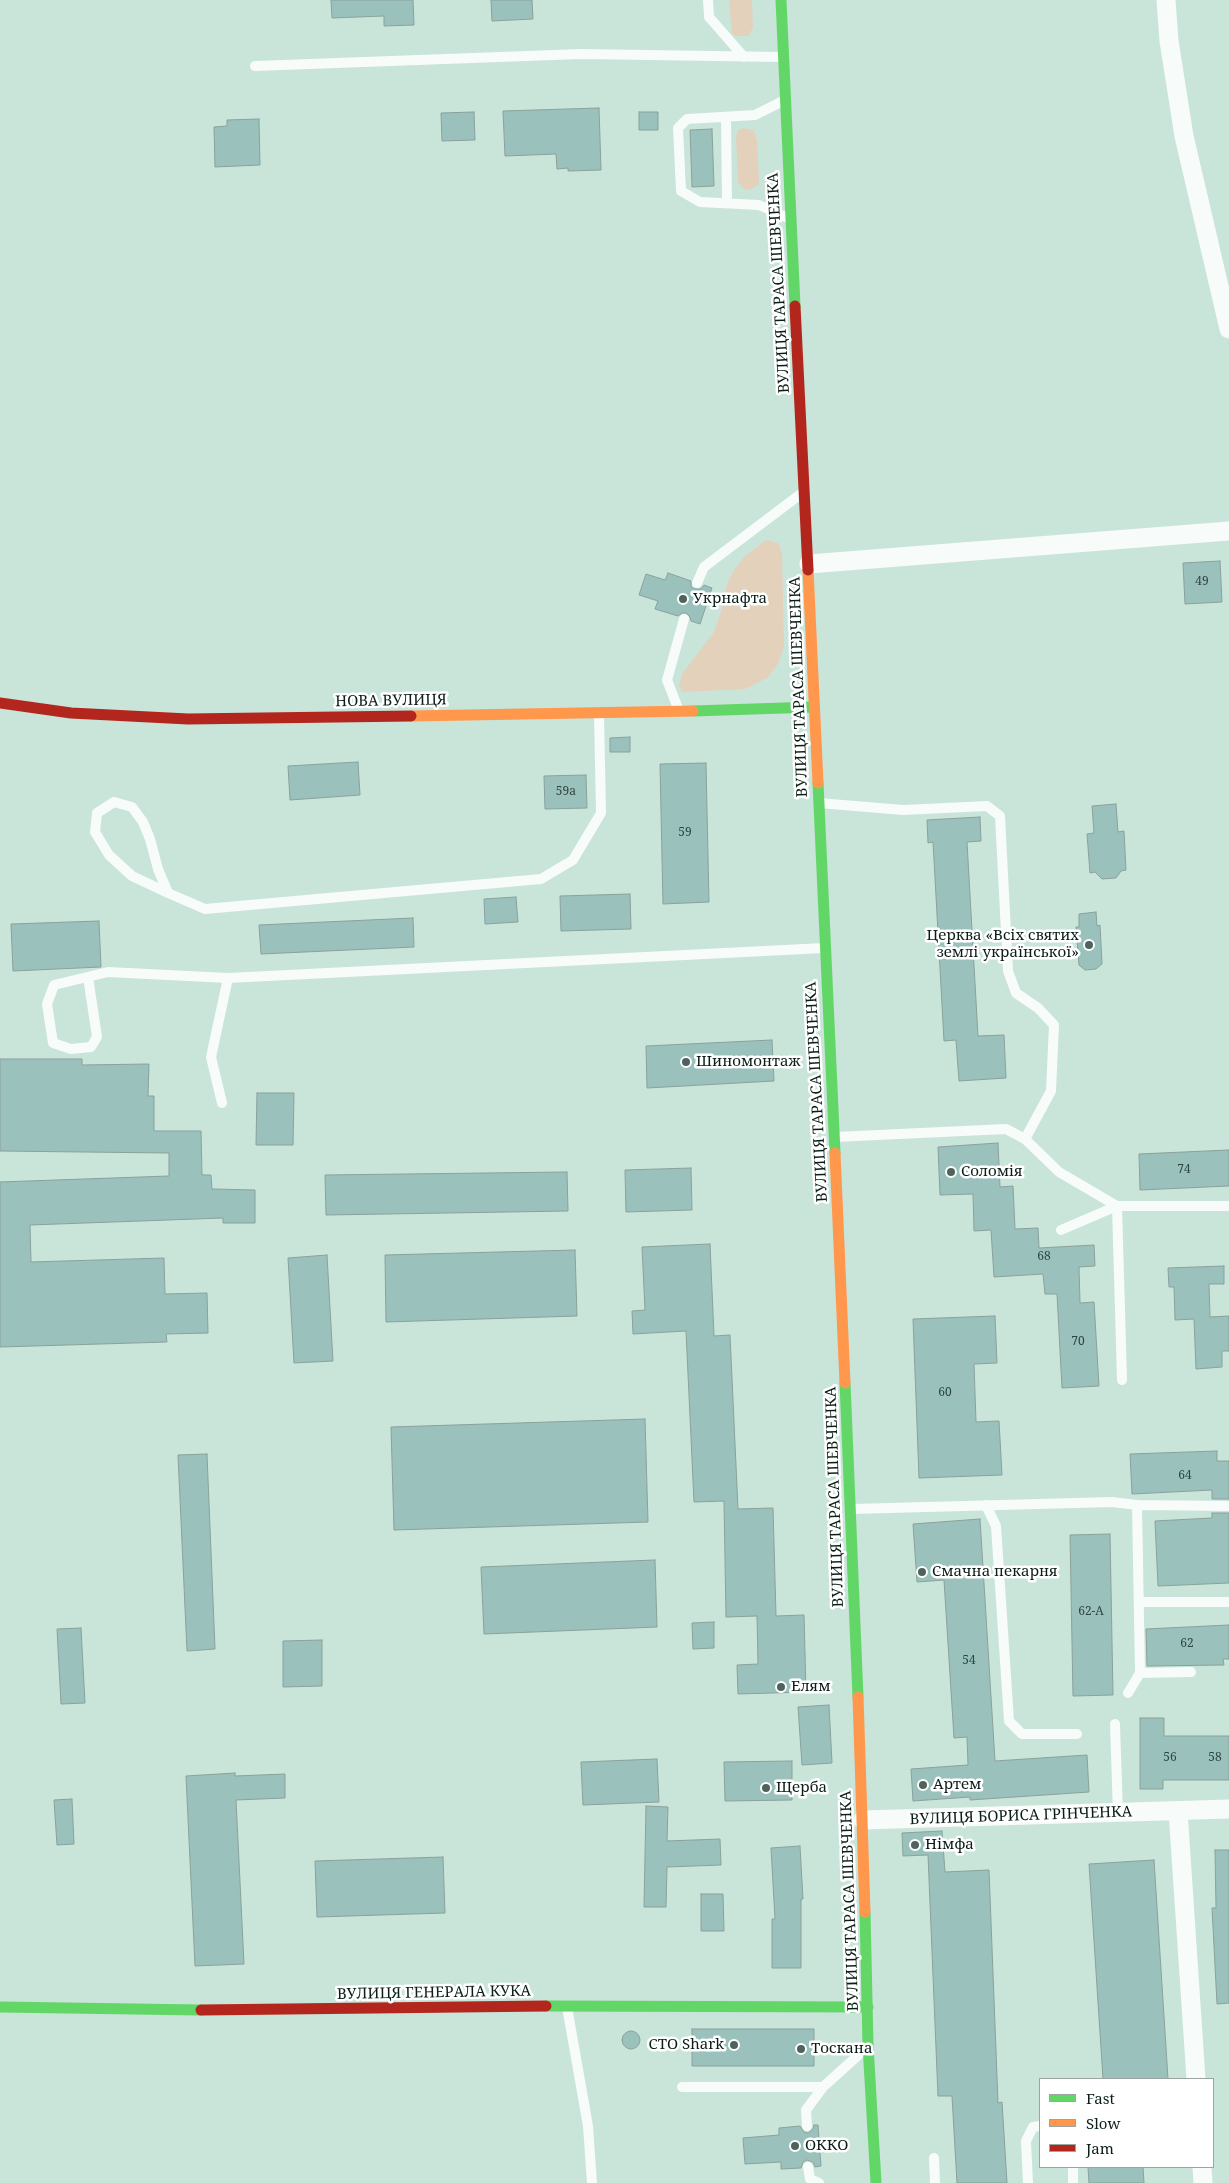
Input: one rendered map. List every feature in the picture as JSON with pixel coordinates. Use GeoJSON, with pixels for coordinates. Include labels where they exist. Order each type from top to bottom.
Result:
{"type":"FeatureCollection","features":[{"type":"Feature","properties":{"kind":"main road","name":"ВУЛИЦЯ ТАРАСА ШЕВЧЕНКА"},"geometry":{"type":"LineString","coordinates":[[780,0],[809,564],[851,1509],[863,1820],[868,2045],[876,2183]]}},
{"type":"Feature","properties":{"kind":"main road","name":"НОВА ВУЛИЦЯ"},"geometry":{"type":"LineString","coordinates":[[0,703],[71,713],[188,719],[599,713],[814,707]]}},
{"type":"Feature","properties":{"kind":"main road","name":"ВУЛИЦЯ ГЕНЕРАЛА КУКА"},"geometry":{"type":"LineString","coordinates":[[0,2007],[234,2010],[567,2006],[868,2007]]}},
{"type":"Feature","properties":{"kind":"street"},"geometry":{"type":"LineString","coordinates":[[1166,0],[1168,41],[1184,136],[1229,330]]}},
{"type":"Feature","properties":{"kind":"street"},"geometry":{"type":"LineString","coordinates":[[809,564],[1229,531]]}},
{"type":"Feature","properties":{"kind":"street","name":"ВУЛИЦЯ БОРИСА ГРІНЧЕНКА"},"geometry":{"type":"LineString","coordinates":[[863,1820],[1118,1814],[1229,1809]]}},
{"type":"Feature","properties":{"kind":"street"},"geometry":{"type":"LineString","coordinates":[[1178,1811],[1196,2078]]}},
{"type":"Feature","properties":{"kind":"street"},"geometry":{"type":"LineString","coordinates":[[1202,2168],[1203,2183]]}},
{"type":"Feature","properties":{"kind":"lane"},"geometry":{"type":"LineString","coordinates":[[708,0],[709,17],[744,57]]}},
{"type":"Feature","properties":{"kind":"lane"},"geometry":{"type":"LineString","coordinates":[[255,66],[581,54],[783,57]]}},
{"type":"Feature","properties":{"kind":"lane"},"geometry":{"type":"LineString","coordinates":[[785,100],[755,115],[688,118],[678,128],[681,191],[700,202],[759,205],[791,220]]}},
{"type":"Feature","properties":{"kind":"lane"},"geometry":{"type":"LineString","coordinates":[[726,117],[726,203]]}},
{"type":"Feature","properties":{"kind":"lane"},"geometry":{"type":"LineString","coordinates":[[697,583],[704,567],[805,491]]}},
{"type":"Feature","properties":{"kind":"lane"},"geometry":{"type":"LineString","coordinates":[[679,711],[667,680],[684,619]]}},
{"type":"Feature","properties":{"kind":"lane"},"geometry":{"type":"LineString","coordinates":[[168,893],[143,822],[132,806],[114,802],[97,813],[95,832],[109,855],[132,876],[168,893],[205,909],[541,879],[573,860],[601,813],[599,713]]}},
{"type":"Feature","properties":{"kind":"lane"},"geometry":{"type":"LineString","coordinates":[[819,803],[903,810],[987,806],[1000,816],[1008,971],[1016,993],[1038,1008],[1054,1025],[1051,1091],[1025,1139]]}},
{"type":"Feature","properties":{"kind":"lane"},"geometry":{"type":"LineString","coordinates":[[88,977],[97,1038],[91,1047],[71,1050],[53,1042],[47,1004],[54,985],[108,972],[228,978],[825,948]]}},
{"type":"Feature","properties":{"kind":"lane"},"geometry":{"type":"LineString","coordinates":[[222,1103],[211,1057],[228,978]]}},
{"type":"Feature","properties":{"kind":"lane"},"geometry":{"type":"LineString","coordinates":[[834,1137],[1006,1129],[1025,1139],[1059,1172],[1117,1206]]}},
{"type":"Feature","properties":{"kind":"lane"},"geometry":{"type":"LineString","coordinates":[[1117,1206],[1122,1380]]}},
{"type":"Feature","properties":{"kind":"lane"},"geometry":{"type":"LineString","coordinates":[[1061,1230],[1117,1206],[1229,1206]]}},
{"type":"Feature","properties":{"kind":"lane"},"geometry":{"type":"LineString","coordinates":[[851,1509],[1112,1502],[1136,1505],[1229,1506]]}},
{"type":"Feature","properties":{"kind":"lane"},"geometry":{"type":"LineString","coordinates":[[986,1505],[996,1526],[1009,1721],[1022,1734],[1077,1734]]}},
{"type":"Feature","properties":{"kind":"lane"},"geometry":{"type":"LineString","coordinates":[[1128,1693],[1140,1673],[1136,1505]]}},
{"type":"Feature","properties":{"kind":"lane"},"geometry":{"type":"LineString","coordinates":[[1139,1602],[1229,1602]]}},
{"type":"Feature","properties":{"kind":"lane"},"geometry":{"type":"LineString","coordinates":[[1140,1673],[1191,1672]]}},
{"type":"Feature","properties":{"kind":"lane"},"geometry":{"type":"LineString","coordinates":[[1115,1724],[1118,1814]]}},
{"type":"Feature","properties":{"kind":"lane"},"geometry":{"type":"LineString","coordinates":[[567,2006],[588,2126],[592,2183]]}},
{"type":"Feature","properties":{"kind":"lane"},"geometry":{"type":"LineString","coordinates":[[807,2126],[806,2110],[824,2087],[868,2045]]}},
{"type":"Feature","properties":{"kind":"lane"},"geometry":{"type":"LineString","coordinates":[[682,2087],[824,2087]]}},
{"type":"Feature","properties":{"kind":"lane"},"geometry":{"type":"LineString","coordinates":[[1028,2183],[1026,2141],[1033,2127],[1039,2126]]}},
{"type":"Feature","properties":{"kind":"lane"},"geometry":{"type":"LineString","coordinates":[[934,2158],[935,2183]]}},
{"type":"Feature","properties":{"kind":"lane"},"geometry":{"type":"LineString","coordinates":[[808,2167],[810,2179],[819,2183]]}},
{"type":"Feature","properties":{"kind":"lane"},"geometry":{"type":"LineString","coordinates":[[1073,2168],[1073,2183]]}},
{"type":"Feature","properties":{"kind":"shaded area"},"geometry":{"type":"Polygon","coordinates":[[[729,0],[752,0],[753,28],[748,36],[736,36],[732,33],[729,0]]]}},
{"type":"Feature","properties":{"kind":"shaded area"},"geometry":{"type":"Polygon","coordinates":[[[743,128],[753,130],[757,139],[759,181],[758,185],[750,190],[744,189],[738,182],[736,137],[738,130],[743,128]]]}},
{"type":"Feature","properties":{"kind":"shaded area"},"geometry":{"type":"Polygon","coordinates":[[[766,540],[778,543],[782,552],[784,646],[778,664],[767,678],[745,689],[682,692],[679,686],[682,674],[714,632],[721,612],[727,584],[734,570],[745,556],[766,540]]]}},
{"type":"Feature","properties":{"kind":"building"},"geometry":{"type":"Polygon","coordinates":[[[331,0],[413,0],[414,25],[384,26],[384,16],[332,18],[331,0]]]}},
{"type":"Feature","properties":{"kind":"building"},"geometry":{"type":"Polygon","coordinates":[[[491,0],[532,0],[533,19],[492,21],[491,0]]]}},
{"type":"Feature","properties":{"kind":"building"},"geometry":{"type":"Polygon","coordinates":[[[599,108],[601,170],[568,171],[568,168],[557,169],[556,154],[505,156],[503,111],[599,108]]]}},
{"type":"Feature","properties":{"kind":"building"},"geometry":{"type":"Polygon","coordinates":[[[474,112],[475,140],[442,141],[441,113],[474,112]]]}},
{"type":"Feature","properties":{"kind":"building"},"geometry":{"type":"Polygon","coordinates":[[[639,112],[658,112],[658,130],[639,130],[639,112]]]}},
{"type":"Feature","properties":{"kind":"building"},"geometry":{"type":"Polygon","coordinates":[[[259,119],[260,165],[215,167],[214,127],[227,126],[227,120],[259,119]]]}},
{"type":"Feature","properties":{"kind":"building"},"geometry":{"type":"Polygon","coordinates":[[[712,129],[714,186],[692,187],[690,130],[712,129]]]}},
{"type":"Feature","properties":{"kind":"building"},"geometry":{"type":"Polygon","coordinates":[[[1220,561],[1222,602],[1185,604],[1183,563],[1220,561]]]}},
{"type":"Feature","properties":{"kind":"building"},"geometry":{"type":"Polygon","coordinates":[[[668,573],[691,581],[691,587],[695,589],[701,589],[704,585],[712,588],[700,624],[691,621],[686,613],[678,616],[655,609],[658,601],[639,595],[646,574],[665,580],[668,573]]]}},
{"type":"Feature","properties":{"kind":"building"},"geometry":{"type":"Polygon","coordinates":[[[630,737],[630,752],[610,752],[610,738],[630,737]]]}},
{"type":"Feature","properties":{"kind":"building"},"geometry":{"type":"Polygon","coordinates":[[[358,762],[360,795],[290,800],[288,766],[358,762]]]}},
{"type":"Feature","properties":{"kind":"building"},"geometry":{"type":"Polygon","coordinates":[[[706,763],[709,902],[663,904],[660,764],[706,763]]]}},
{"type":"Feature","properties":{"kind":"building"},"geometry":{"type":"Polygon","coordinates":[[[586,775],[587,808],[545,809],[544,776],[586,775]]]}},
{"type":"Feature","properties":{"kind":"building"},"geometry":{"type":"Polygon","coordinates":[[[1116,804],[1118,832],[1124,831],[1126,870],[1121,871],[1116,878],[1102,879],[1095,872],[1090,873],[1087,834],[1094,833],[1092,806],[1116,804]]]}},
{"type":"Feature","properties":{"kind":"building"},"geometry":{"type":"Polygon","coordinates":[[[980,817],[981,841],[967,842],[978,1036],[1004,1035],[1006,1078],[959,1081],[956,1040],[944,1041],[933,842],[928,843],[927,820],[980,817]]]}},
{"type":"Feature","properties":{"kind":"building"},"geometry":{"type":"Polygon","coordinates":[[[630,894],[631,929],[561,931],[560,896],[630,894]]]}},
{"type":"Feature","properties":{"kind":"building"},"geometry":{"type":"Polygon","coordinates":[[[516,897],[518,922],[485,924],[484,899],[516,897]]]}},
{"type":"Feature","properties":{"kind":"building","name":"Церква «Всіх святих землі української»"},"geometry":{"type":"Polygon","coordinates":[[[1096,912],[1097,926],[1100,925],[1102,964],[1096,969],[1085,970],[1079,965],[1076,927],[1079,927],[1079,914],[1096,912]]]}},
{"type":"Feature","properties":{"kind":"building"},"geometry":{"type":"Polygon","coordinates":[[[413,918],[414,947],[261,954],[259,925],[413,918]]]}},
{"type":"Feature","properties":{"kind":"building"},"geometry":{"type":"Polygon","coordinates":[[[99,921],[101,967],[13,971],[11,924],[99,921]]]}},
{"type":"Feature","properties":{"kind":"building"},"geometry":{"type":"Polygon","coordinates":[[[772,1040],[774,1081],[647,1088],[646,1046],[772,1040]]]}},
{"type":"Feature","properties":{"kind":"building"},"geometry":{"type":"Polygon","coordinates":[[[0,1059],[82,1059],[82,1065],[149,1064],[148,1096],[154,1096],[154,1131],[201,1131],[202,1175],[211,1175],[212,1189],[255,1190],[255,1223],[223,1223],[223,1218],[30,1225],[31,1262],[164,1258],[165,1294],[207,1293],[208,1333],[166,1334],[167,1342],[0,1347],[0,1182],[169,1176],[169,1153],[0,1151],[0,1059]]]}},
{"type":"Feature","properties":{"kind":"building"},"geometry":{"type":"Polygon","coordinates":[[[257,1093],[294,1093],[293,1145],[256,1145],[257,1093]]]}},
{"type":"Feature","properties":{"kind":"building"},"geometry":{"type":"Polygon","coordinates":[[[998,1143],[1000,1187],[1013,1186],[1015,1229],[1038,1228],[1039,1248],[1094,1245],[1095,1266],[1079,1267],[1080,1303],[1094,1302],[1099,1386],[1062,1388],[1057,1294],[1045,1294],[1043,1274],[994,1277],[991,1230],[974,1231],[973,1194],[940,1195],[938,1147],[998,1143]]]}},
{"type":"Feature","properties":{"kind":"building"},"geometry":{"type":"Polygon","coordinates":[[[1229,1150],[1229,1186],[1140,1190],[1139,1154],[1229,1150]]]}},
{"type":"Feature","properties":{"kind":"building"},"geometry":{"type":"Polygon","coordinates":[[[691,1168],[692,1210],[626,1212],[625,1170],[691,1168]]]}},
{"type":"Feature","properties":{"kind":"building"},"geometry":{"type":"Polygon","coordinates":[[[567,1172],[568,1211],[326,1215],[325,1175],[567,1172]]]}},
{"type":"Feature","properties":{"kind":"building"},"geometry":{"type":"Polygon","coordinates":[[[710,1244],[714,1336],[730,1335],[738,1509],[773,1508],[776,1616],[804,1615],[806,1692],[738,1694],[737,1665],[758,1664],[757,1616],[726,1617],[724,1501],[694,1502],[686,1331],[633,1334],[632,1311],[645,1310],[642,1247],[710,1244]]]}},
{"type":"Feature","properties":{"kind":"building"},"geometry":{"type":"Polygon","coordinates":[[[575,1250],[577,1316],[386,1322],[385,1255],[575,1250]]]}},
{"type":"Feature","properties":{"kind":"building"},"geometry":{"type":"Polygon","coordinates":[[[327,1255],[333,1361],[294,1363],[288,1258],[327,1255]]]}},
{"type":"Feature","properties":{"kind":"building"},"geometry":{"type":"Polygon","coordinates":[[[1224,1266],[1224,1284],[1209,1284],[1210,1317],[1229,1316],[1229,1351],[1222,1351],[1222,1367],[1196,1369],[1194,1319],[1175,1320],[1174,1287],[1169,1287],[1168,1268],[1224,1266]]]}},
{"type":"Feature","properties":{"kind":"building"},"geometry":{"type":"Polygon","coordinates":[[[995,1316],[997,1363],[974,1364],[976,1422],[999,1421],[1002,1475],[919,1478],[913,1319],[995,1316]]]}},
{"type":"Feature","properties":{"kind":"building"},"geometry":{"type":"Polygon","coordinates":[[[645,1419],[648,1522],[394,1530],[391,1427],[645,1419]]]}},
{"type":"Feature","properties":{"kind":"building"},"geometry":{"type":"Polygon","coordinates":[[[1217,1451],[1217,1461],[1229,1461],[1229,1499],[1212,1499],[1212,1490],[1132,1494],[1130,1454],[1217,1451]]]}},
{"type":"Feature","properties":{"kind":"building"},"geometry":{"type":"Polygon","coordinates":[[[207,1454],[215,1649],[187,1651],[178,1455],[207,1454]]]}},
{"type":"Feature","properties":{"kind":"building"},"geometry":{"type":"Polygon","coordinates":[[[1212,1513],[1229,1513],[1229,1583],[1158,1586],[1155,1521],[1212,1518],[1212,1513]]]}},
{"type":"Feature","properties":{"kind":"building"},"geometry":{"type":"Polygon","coordinates":[[[980,1519],[995,1761],[1087,1755],[1089,1792],[970,1800],[970,1797],[913,1801],[911,1769],[968,1765],[967,1737],[954,1738],[944,1580],[917,1582],[913,1524],[980,1519]]]}},
{"type":"Feature","properties":{"kind":"building"},"geometry":{"type":"Polygon","coordinates":[[[1110,1534],[1113,1695],[1073,1696],[1070,1535],[1110,1534]]]}},
{"type":"Feature","properties":{"kind":"building"},"geometry":{"type":"Polygon","coordinates":[[[655,1560],[657,1627],[484,1634],[481,1567],[655,1560]]]}},
{"type":"Feature","properties":{"kind":"building"},"geometry":{"type":"Polygon","coordinates":[[[714,1622],[714,1648],[693,1649],[692,1623],[714,1622]]]}},
{"type":"Feature","properties":{"kind":"building"},"geometry":{"type":"Polygon","coordinates":[[[1229,1625],[1229,1659],[1223,1659],[1224,1665],[1147,1666],[1146,1629],[1229,1625]]]}},
{"type":"Feature","properties":{"kind":"building"},"geometry":{"type":"Polygon","coordinates":[[[81,1628],[85,1703],[61,1704],[57,1629],[81,1628]]]}},
{"type":"Feature","properties":{"kind":"building"},"geometry":{"type":"Polygon","coordinates":[[[322,1640],[322,1686],[283,1687],[283,1641],[322,1640]]]}},
{"type":"Feature","properties":{"kind":"building"},"geometry":{"type":"Polygon","coordinates":[[[829,1705],[832,1763],[802,1765],[798,1707],[829,1705]]]}},
{"type":"Feature","properties":{"kind":"building"},"geometry":{"type":"Polygon","coordinates":[[[1140,1718],[1164,1718],[1164,1736],[1229,1736],[1229,1780],[1163,1780],[1163,1789],[1140,1789],[1140,1718]]]}},
{"type":"Feature","properties":{"kind":"building"},"geometry":{"type":"Polygon","coordinates":[[[657,1759],[659,1802],[583,1805],[581,1762],[657,1759]]]}},
{"type":"Feature","properties":{"kind":"building"},"geometry":{"type":"Polygon","coordinates":[[[792,1761],[792,1800],[725,1801],[724,1762],[792,1761]]]}},
{"type":"Feature","properties":{"kind":"building"},"geometry":{"type":"Polygon","coordinates":[[[235,1773],[235,1776],[285,1774],[285,1798],[236,1800],[244,1964],[195,1966],[186,1776],[235,1773]]]}},
{"type":"Feature","properties":{"kind":"building"},"geometry":{"type":"Polygon","coordinates":[[[72,1799],[74,1844],[57,1845],[54,1800],[72,1799]]]}},
{"type":"Feature","properties":{"kind":"building"},"geometry":{"type":"Polygon","coordinates":[[[646,1806],[668,1807],[667,1841],[720,1839],[721,1865],[667,1867],[666,1907],[644,1907],[646,1806]]]}},
{"type":"Feature","properties":{"kind":"building"},"geometry":{"type":"Polygon","coordinates":[[[942,1831],[945,1872],[989,1870],[998,2103],[1002,2102],[1007,2183],[957,2183],[952,2096],[938,2096],[928,1855],[903,1856],[902,1833],[942,1831]]]}},
{"type":"Feature","properties":{"kind":"building"},"geometry":{"type":"Polygon","coordinates":[[[800,1846],[803,1899],[801,1899],[801,1968],[772,1968],[772,1919],[775,1919],[771,1848],[800,1846]]]}},
{"type":"Feature","properties":{"kind":"building"},"geometry":{"type":"Polygon","coordinates":[[[1215,1850],[1229,1850],[1229,2003],[1217,2004],[1212,1908],[1216,1908],[1215,1850]]]}},
{"type":"Feature","properties":{"kind":"building"},"geometry":{"type":"Polygon","coordinates":[[[443,1857],[445,1913],[317,1917],[315,1861],[443,1857]]]}},
{"type":"Feature","properties":{"kind":"building"},"geometry":{"type":"Polygon","coordinates":[[[1154,1860],[1168,2078],[1103,2078],[1089,1864],[1154,1860]]]}},
{"type":"Feature","properties":{"kind":"building"},"geometry":{"type":"Polygon","coordinates":[[[701,1894],[723,1894],[724,1931],[701,1931],[701,1894]]]}},
{"type":"Feature","properties":{"kind":"building"},"geometry":{"type":"Polygon","coordinates":[[[692,2029],[814,2029],[814,2066],[692,2066],[692,2029]]]}},
{"type":"Feature","properties":{"kind":"building"},"geometry":{"type":"Polygon","coordinates":[[[631,2031],[637,2034],[640,2040],[637,2046],[631,2049],[625,2046],[622,2040],[625,2034],[631,2031]]]}},
{"type":"Feature","properties":{"kind":"building"},"geometry":{"type":"Polygon","coordinates":[[[814,2125],[818,2125],[821,2166],[815,2167],[813,2162],[807,2160],[803,2162],[801,2168],[781,2169],[781,2162],[745,2164],[743,2138],[779,2135],[779,2128],[800,2126],[804,2132],[808,2133],[813,2129],[814,2125]]]}},
{"type":"Feature","properties":{"kind":"building"},"geometry":{"type":"Polygon","coordinates":[[[1088,2168],[1143,2168],[1144,2183],[1089,2183],[1088,2168]]]}},
{"type":"Feature","properties":{"kind":"traffic: fast"},"geometry":{"type":"LineString","coordinates":[[781,0],[795,306]]}},
{"type":"Feature","properties":{"kind":"traffic: fast"},"geometry":{"type":"LineString","coordinates":[[693,711],[814,707]]}},
{"type":"Feature","properties":{"kind":"traffic: fast"},"geometry":{"type":"LineString","coordinates":[[818,783],[835,1153]]}},
{"type":"Feature","properties":{"kind":"traffic: fast"},"geometry":{"type":"LineString","coordinates":[[845,1383],[858,1697]]}},
{"type":"Feature","properties":{"kind":"traffic: fast"},"geometry":{"type":"LineString","coordinates":[[865,1912],[868,2045],[876,2183]]}},
{"type":"Feature","properties":{"kind":"traffic: fast"},"geometry":{"type":"LineString","coordinates":[[546,2006],[868,2007]]}},
{"type":"Feature","properties":{"kind":"traffic: fast"},"geometry":{"type":"LineString","coordinates":[[0,2007],[201,2010]]}},
{"type":"Feature","properties":{"kind":"traffic: slow"},"geometry":{"type":"LineString","coordinates":[[808,570],[818,783]]}},
{"type":"Feature","properties":{"kind":"traffic: slow"},"geometry":{"type":"LineString","coordinates":[[411,716],[693,711]]}},
{"type":"Feature","properties":{"kind":"traffic: slow"},"geometry":{"type":"LineString","coordinates":[[835,1153],[845,1383]]}},
{"type":"Feature","properties":{"kind":"traffic: slow"},"geometry":{"type":"LineString","coordinates":[[858,1697],[865,1912]]}},
{"type":"Feature","properties":{"kind":"traffic: jam"},"geometry":{"type":"LineString","coordinates":[[795,306],[808,570]]}},
{"type":"Feature","properties":{"kind":"traffic: jam"},"geometry":{"type":"LineString","coordinates":[[0,703],[71,713],[188,719],[411,716]]}},
{"type":"Feature","properties":{"kind":"traffic: jam"},"geometry":{"type":"LineString","coordinates":[[201,2010],[546,2006]]}},
{"type":"Feature","properties":{"kind":"place","name":"Укрнафта"},"geometry":{"type":"Point","coordinates":[683,599]}},
{"type":"Feature","properties":{"kind":"place","name":"Церква «Всіх святих землі української»"},"geometry":{"type":"Point","coordinates":[1089,945]}},
{"type":"Feature","properties":{"kind":"place","name":"Шиномонтаж"},"geometry":{"type":"Point","coordinates":[686,1062]}},
{"type":"Feature","properties":{"kind":"place","name":"Соломiя"},"geometry":{"type":"Point","coordinates":[951,1172]}},
{"type":"Feature","properties":{"kind":"place","name":"Смачна пекарня"},"geometry":{"type":"Point","coordinates":[922,1572]}},
{"type":"Feature","properties":{"kind":"place","name":"Елям"},"geometry":{"type":"Point","coordinates":[781,1687]}},
{"type":"Feature","properties":{"kind":"place","name":"Артем"},"geometry":{"type":"Point","coordinates":[923,1785]}},
{"type":"Feature","properties":{"kind":"place","name":"Щерба"},"geometry":{"type":"Point","coordinates":[766,1788]}},
{"type":"Feature","properties":{"kind":"place","name":"Німфа"},"geometry":{"type":"Point","coordinates":[915,1845]}},
{"type":"Feature","properties":{"kind":"place","name":"СТО Shark"},"geometry":{"type":"Point","coordinates":[734,2045]}},
{"type":"Feature","properties":{"kind":"place","name":"Тоскана"},"geometry":{"type":"Point","coordinates":[801,2049]}},
{"type":"Feature","properties":{"kind":"place","name":"ОККО"},"geometry":{"type":"Point","coordinates":[795,2146]}}]}
